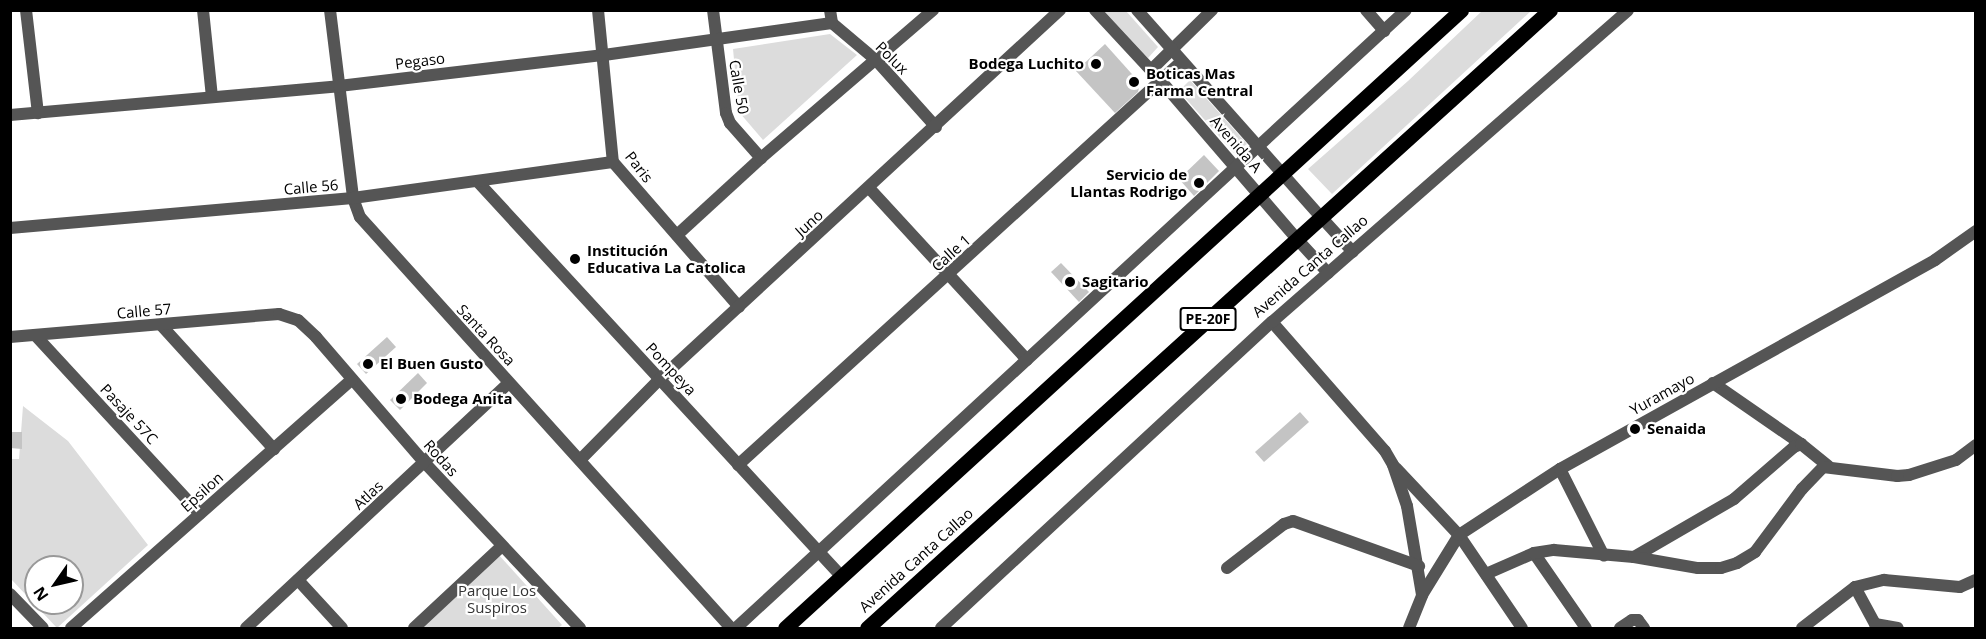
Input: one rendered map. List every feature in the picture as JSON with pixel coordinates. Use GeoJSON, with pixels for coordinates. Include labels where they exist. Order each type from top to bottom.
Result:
{"type":"FeatureCollection","features":[{"type":"Feature","properties":{"kind":"main road"},"geometry":{"type":"LineString","coordinates":[[785,628],[1461,10]]}},
{"type":"Feature","properties":{"kind":"main road","name":"Avenida Canta Callao"},"geometry":{"type":"LineString","coordinates":[[867,628],[1550,10]]}},
{"type":"Feature","properties":{"kind":"street"},"geometry":{"type":"LineString","coordinates":[[26,10],[38,112]]}},
{"type":"Feature","properties":{"kind":"street"},"geometry":{"type":"LineString","coordinates":[[203,10],[212,97]]}},
{"type":"Feature","properties":{"kind":"street","name":"Santa Rosa"},"geometry":{"type":"LineString","coordinates":[[330,10],[353,198],[369,230],[731,628]]}},
{"type":"Feature","properties":{"kind":"street","name":"Paris"},"geometry":{"type":"LineString","coordinates":[[598,10],[613,162],[739,307]]}},
{"type":"Feature","properties":{"kind":"street","name":"Calle 50"},"geometry":{"type":"LineString","coordinates":[[713,10],[730,123],[761,158]]}},
{"type":"Feature","properties":{"kind":"street"},"geometry":{"type":"LineString","coordinates":[[676,235],[761,158],[933,10]]}},
{"type":"Feature","properties":{"kind":"street","name":"Juno"},"geometry":{"type":"LineString","coordinates":[[580,460],[660,379],[870,189],[1060,10]]}},
{"type":"Feature","properties":{"kind":"street","name":"Avenida A"},"geometry":{"type":"LineString","coordinates":[[1095,10],[1161,81],[1328,273]]}},
{"type":"Feature","properties":{"kind":"street","name":"Avenida A"},"geometry":{"type":"LineString","coordinates":[[1137,10],[1353,252]]}},
{"type":"Feature","properties":{"kind":"street"},"geometry":{"type":"LineString","coordinates":[[1151,70],[1212,10]]}},
{"type":"Feature","properties":{"kind":"street"},"geometry":{"type":"LineString","coordinates":[[1365,10],[1384,31]]}},
{"type":"Feature","properties":{"kind":"street"},"geometry":{"type":"LineString","coordinates":[[736,628],[819,554],[1406,10]]}},
{"type":"Feature","properties":{"kind":"street","name":"Avenida Canta Callao"},"geometry":{"type":"LineString","coordinates":[[941,628],[1272,322],[1628,10]]}},
{"type":"Feature","properties":{"kind":"street","name":"Pegaso"},"geometry":{"type":"LineString","coordinates":[[10,115],[339,86],[716,39],[831,17]]}},
{"type":"Feature","properties":{"kind":"street","name":"Polux"},"geometry":{"type":"LineString","coordinates":[[831,17],[876,60],[936,127]]}},
{"type":"Feature","properties":{"kind":"street","name":"Calle 1"},"geometry":{"type":"LineString","coordinates":[[738,465],[1182,61]]}},
{"type":"Feature","properties":{"kind":"street","name":"Calle 56"},"geometry":{"type":"LineString","coordinates":[[10,228],[353,198],[613,162]]}},
{"type":"Feature","properties":{"kind":"street","name":"Pompeya"},"geometry":{"type":"LineString","coordinates":[[478,182],[842,577]]}},
{"type":"Feature","properties":{"kind":"street"},"geometry":{"type":"LineString","coordinates":[[870,189],[1027,360]]}},
{"type":"Feature","properties":{"kind":"street","name":"Yuramayo"},"geometry":{"type":"LineString","coordinates":[[1409,628],[1422,595],[1459,535],[1560,469],[1935,260],[1976,231]]}},
{"type":"Feature","properties":{"kind":"street","name":"Calle 57"},"geometry":{"type":"LineString","coordinates":[[10,337],[279,314]]}},
{"type":"Feature","properties":{"kind":"street","name":"Rodas"},"geometry":{"type":"LineString","coordinates":[[279,314],[298,320],[316,337],[424,462],[573,626]]}},
{"type":"Feature","properties":{"kind":"street"},"geometry":{"type":"LineString","coordinates":[[1272,322],[1384,451],[1393,465],[1459,535],[1522,628]]}},
{"type":"Feature","properties":{"kind":"street"},"geometry":{"type":"LineString","coordinates":[[161,325],[274,449]]}},
{"type":"Feature","properties":{"kind":"street","name":"Pasaje 57C"},"geometry":{"type":"LineString","coordinates":[[35,335],[200,514]]}},
{"type":"Feature","properties":{"kind":"street","name":"Epsilon"},"geometry":{"type":"LineString","coordinates":[[71,628],[352,379]]}},
{"type":"Feature","properties":{"kind":"street","name":"Atlas"},"geometry":{"type":"LineString","coordinates":[[246,628],[510,383]]}},
{"type":"Feature","properties":{"kind":"street"},"geometry":{"type":"LineString","coordinates":[[1713,383],[1801,444],[1828,466]]}},
{"type":"Feature","properties":{"kind":"street"},"geometry":{"type":"LineString","coordinates":[[1634,557],[1734,499],[1801,444]]}},
{"type":"Feature","properties":{"kind":"street"},"geometry":{"type":"LineString","coordinates":[[1486,574],[1534,552],[1554,550],[1634,557],[1698,568],[1721,567],[1737,563],[1755,552],[1818,470],[1828,466],[1902,476],[1956,459],[1976,445]]}},
{"type":"Feature","properties":{"kind":"street"},"geometry":{"type":"LineString","coordinates":[[1393,465],[1407,506],[1419,566],[1422,595]]}},
{"type":"Feature","properties":{"kind":"street"},"geometry":{"type":"LineString","coordinates":[[1560,469],[1604,556]]}},
{"type":"Feature","properties":{"kind":"street"},"geometry":{"type":"LineString","coordinates":[[1227,568],[1293,520],[1419,566]]}},
{"type":"Feature","properties":{"kind":"street"},"geometry":{"type":"LineString","coordinates":[[414,628],[502,546]]}},
{"type":"Feature","properties":{"kind":"street"},"geometry":{"type":"LineString","coordinates":[[1534,552],[1587,628]]}},
{"type":"Feature","properties":{"kind":"street"},"geometry":{"type":"LineString","coordinates":[[298,580],[342,628]]}},
{"type":"Feature","properties":{"kind":"street"},"geometry":{"type":"LineString","coordinates":[[1802,628],[1856,587],[1884,580],[1960,586],[1976,580]]}},
{"type":"Feature","properties":{"kind":"street"},"geometry":{"type":"LineString","coordinates":[[1856,587],[1870,619],[1877,626],[1898,628]]}},
{"type":"Feature","properties":{"kind":"street"},"geometry":{"type":"LineString","coordinates":[[10,594],[43,628]]}},
{"type":"Feature","properties":{"kind":"street"},"geometry":{"type":"LineString","coordinates":[[1620,628],[1632,620],[1638,620],[1644,628]]}},
{"type":"Feature","properties":{"kind":"green space"},"geometry":{"type":"Polygon","coordinates":[[[1104,11],[1126,11],[1158,47],[1148,58],[1104,11]]]}},
{"type":"Feature","properties":{"kind":"green space"},"geometry":{"type":"Polygon","coordinates":[[[1482,11],[1531,11],[1332,194],[1308,169],[1408,81],[1482,11]]]}},
{"type":"Feature","properties":{"kind":"green space"},"geometry":{"type":"Polygon","coordinates":[[[830,34],[857,55],[763,140],[739,112],[733,49],[830,34]]]}},
{"type":"Feature","properties":{"kind":"green space"},"geometry":{"type":"Polygon","coordinates":[[[1190,80],[1247,144],[1234,153],[1179,91],[1190,80]]]}},
{"type":"Feature","properties":{"kind":"green space"},"geometry":{"type":"Polygon","coordinates":[[[23,406],[68,441],[148,545],[84,603],[84,555],[24,555],[24,593],[11,579],[11,459],[19,459],[23,406]]]}},
{"type":"Feature","properties":{"kind":"green space","name":"Parque Los Suspiros"},"geometry":{"type":"Polygon","coordinates":[[[498,554],[562,625],[558,628],[418,628],[498,554]]]}},
{"type":"Feature","properties":{"kind":"green space"},"geometry":{"type":"Polygon","coordinates":[[[45,615],[71,615],[57,628],[45,615]]]}},
{"type":"Feature","properties":{"kind":"building"},"geometry":{"type":"Polygon","coordinates":[[[1105,44],[1140,83],[1138,92],[1115,113],[1076,71],[1105,44]]]}},
{"type":"Feature","properties":{"kind":"building"},"geometry":{"type":"Polygon","coordinates":[[[1204,155],[1219,171],[1194,196],[1179,179],[1204,155]]]}},
{"type":"Feature","properties":{"kind":"building","name":"Sagitario"},"geometry":{"type":"Polygon","coordinates":[[[1061,263],[1089,292],[1079,302],[1051,272],[1061,263]]]}},
{"type":"Feature","properties":{"kind":"building"},"geometry":{"type":"Polygon","coordinates":[[[387,337],[396,347],[366,374],[357,364],[387,337]]]}},
{"type":"Feature","properties":{"kind":"building"},"geometry":{"type":"Polygon","coordinates":[[[418,373],[427,383],[400,410],[390,400],[418,373]]]}},
{"type":"Feature","properties":{"kind":"building"},"geometry":{"type":"Polygon","coordinates":[[[1300,412],[1309,422],[1264,462],[1255,452],[1300,412]]]}},
{"type":"Feature","properties":{"kind":"building"},"geometry":{"type":"Polygon","coordinates":[[[10,432],[22,432],[22,449],[10,448],[10,432]]]}},
{"type":"Feature","properties":{"kind":"place","name":"Bodega Luchito"},"geometry":{"type":"Point","coordinates":[1096,64]}},
{"type":"Feature","properties":{"kind":"place","name":"Boticas Mas Farma Central"},"geometry":{"type":"Point","coordinates":[1134,82]}},
{"type":"Feature","properties":{"kind":"place","name":"Servicio de Llantas Rodrigo"},"geometry":{"type":"Point","coordinates":[1199,183]}},
{"type":"Feature","properties":{"kind":"place","name":"Institución Educativa La Catolica"},"geometry":{"type":"Point","coordinates":[575,259]}},
{"type":"Feature","properties":{"kind":"place","name":"Sagitario"},"geometry":{"type":"Point","coordinates":[1070,282]}},
{"type":"Feature","properties":{"kind":"place","name":"El Buen Gusto"},"geometry":{"type":"Point","coordinates":[368,364]}},
{"type":"Feature","properties":{"kind":"place","name":"Bodega Anita"},"geometry":{"type":"Point","coordinates":[401,399]}},
{"type":"Feature","properties":{"kind":"place","name":"Senaida"},"geometry":{"type":"Point","coordinates":[1635,429]}}]}
